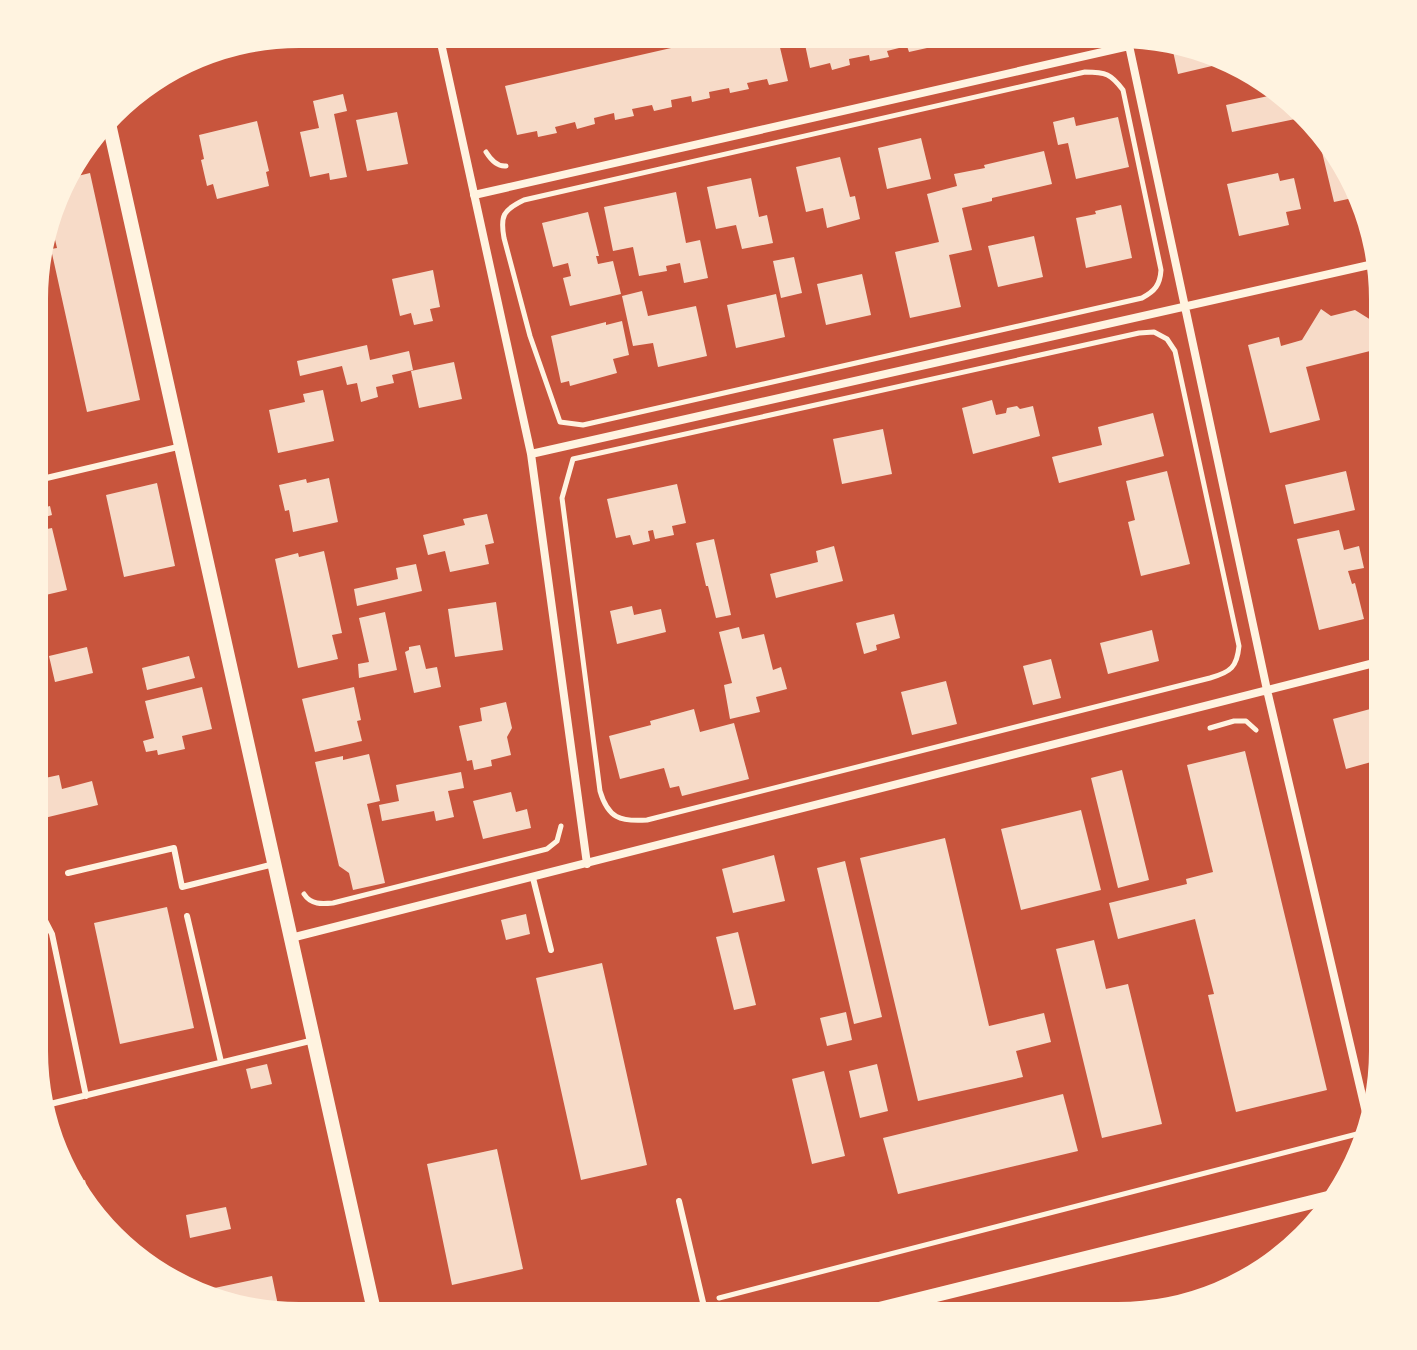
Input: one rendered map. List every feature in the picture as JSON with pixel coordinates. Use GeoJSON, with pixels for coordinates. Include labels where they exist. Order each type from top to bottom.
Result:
{"type":"FeatureCollection","features":[{"type":"Feature","properties":{"kind":"street"},"geometry":{"type":"LineString","coordinates":[[442,48],[531,454],[587,864]]}},
{"type":"Feature","properties":{"kind":"street"},"geometry":{"type":"LineString","coordinates":[[474,195],[1094,49]]}},
{"type":"Feature","properties":{"kind":"street"},"geometry":{"type":"LineString","coordinates":[[1130,49],[1267,690],[1363,1101]]}},
{"type":"Feature","properties":{"kind":"street"},"geometry":{"type":"LineString","coordinates":[[111,133],[372,1301]]}},
{"type":"Feature","properties":{"kind":"street"},"geometry":{"type":"LineString","coordinates":[[531,454],[1367,266]]}},
{"type":"Feature","properties":{"kind":"street"},"geometry":{"type":"LineString","coordinates":[[291,938],[1368,665]]}},
{"type":"Feature","properties":{"kind":"street"},"geometry":{"type":"LineString","coordinates":[[912,1301],[1320,1200]]}},
{"type":"Feature","properties":{"kind":"lane"},"geometry":{"type":"LineString","coordinates":[[48,478],[182,446]]}},
{"type":"Feature","properties":{"kind":"lane"},"geometry":{"type":"LineString","coordinates":[[68,873],[174,848],[182,887],[274,864]]}},
{"type":"Feature","properties":{"kind":"lane"},"geometry":{"type":"LineString","coordinates":[[533,878],[551,950]]}},
{"type":"Feature","properties":{"kind":"lane"},"geometry":{"type":"LineString","coordinates":[[187,916],[221,1062]]}},
{"type":"Feature","properties":{"kind":"lane"},"geometry":{"type":"LineString","coordinates":[[49,928],[86,1096]]}},
{"type":"Feature","properties":{"kind":"lane"},"geometry":{"type":"LineString","coordinates":[[54,1103],[314,1040]]}},
{"type":"Feature","properties":{"kind":"lane"},"geometry":{"type":"LineString","coordinates":[[679,1201],[703,1301]]}},
{"type":"Feature","properties":{"kind":"path"},"geometry":{"type":"LineString","coordinates":[[1085,72],[1102,72],[1114,77],[1123,90],[1161,270],[1160,282],[1154,291],[1142,298],[583,425],[560,422],[530,336],[501,225],[504,213],[511,206],[524,200],[1085,72]]}},
{"type":"Feature","properties":{"kind":"path"},"geometry":{"type":"LineString","coordinates":[[483,138],[486,152],[493,161],[502,166],[513,165]]}},
{"type":"Feature","properties":{"kind":"path"},"geometry":{"type":"LineString","coordinates":[[1154,332],[1167,339],[1175,351],[1239,646],[1238,660],[1231,669],[1180,686],[647,820],[628,821],[615,816],[604,805],[562,498],[573,459],[1139,333],[1154,332]]}},
{"type":"Feature","properties":{"kind":"path"},"geometry":{"type":"LineString","coordinates":[[1205,729],[1246,721],[1258,734]]}},
{"type":"Feature","properties":{"kind":"path"},"geometry":{"type":"LineString","coordinates":[[301,889],[307,899],[318,904],[333,903],[547,849],[557,841],[560,821]]}},
{"type":"Feature","properties":{"kind":"path"},"geometry":{"type":"LineString","coordinates":[[711,1301],[1354,1135]]}},
{"type":"Feature","properties":{"kind":"building"},"geometry":{"type":"Polygon","coordinates":[[[669,48],[780,49],[788,81],[769,85],[767,79],[747,83],[749,89],[730,93],[729,88],[709,92],[710,98],[692,102],[691,96],[671,100],[672,107],[654,111],[652,105],[632,109],[634,116],[615,120],[614,113],[594,118],[595,124],[577,129],[575,122],[555,127],[557,133],[538,137],[537,131],[517,135],[505,86],[669,48]]]}},
{"type":"Feature","properties":{"kind":"building"},"geometry":{"type":"Polygon","coordinates":[[[806,49],[896,49],[887,51],[889,57],[870,61],[869,55],[849,59],[850,65],[832,70],[830,63],[810,68],[806,49]]]}},
{"type":"Feature","properties":{"kind":"building"},"geometry":{"type":"Polygon","coordinates":[[[1174,55],[1211,66],[1178,74],[1174,55]]]}},
{"type":"Feature","properties":{"kind":"building"},"geometry":{"type":"Polygon","coordinates":[[[343,94],[347,111],[334,114],[347,177],[330,180],[329,173],[310,177],[300,132],[319,128],[313,101],[343,94]]]}},
{"type":"Feature","properties":{"kind":"building"},"geometry":{"type":"Polygon","coordinates":[[[1266,96],[1293,119],[1232,132],[1226,105],[1266,96]]]}},
{"type":"Feature","properties":{"kind":"building"},"geometry":{"type":"Polygon","coordinates":[[[397,112],[408,164],[367,171],[356,120],[397,112]]]}},
{"type":"Feature","properties":{"kind":"building"},"geometry":{"type":"Polygon","coordinates":[[[1074,117],[1076,126],[1118,117],[1129,167],[1076,179],[1068,143],[1058,145],[1053,122],[1074,117]]]}},
{"type":"Feature","properties":{"kind":"building"},"geometry":{"type":"Polygon","coordinates":[[[257,121],[269,171],[266,172],[269,186],[217,199],[213,184],[207,186],[199,135],[257,121]]]}},
{"type":"Feature","properties":{"kind":"building"},"geometry":{"type":"Polygon","coordinates":[[[921,138],[931,179],[887,189],[878,148],[921,138]]]}},
{"type":"Feature","properties":{"kind":"building"},"geometry":{"type":"Polygon","coordinates":[[[1044,151],[1052,184],[962,208],[972,250],[949,255],[961,307],[910,318],[895,252],[939,242],[927,194],[957,186],[954,174],[1044,151]]]}},
{"type":"Feature","properties":{"kind":"building"},"geometry":{"type":"Polygon","coordinates":[[[1323,154],[1348,199],[1334,202],[1323,154]]]}},
{"type":"Feature","properties":{"kind":"building"},"geometry":{"type":"Polygon","coordinates":[[[840,157],[850,197],[855,196],[860,219],[827,228],[823,208],[806,212],[796,167],[840,157]]]}},
{"type":"Feature","properties":{"kind":"building"},"geometry":{"type":"Polygon","coordinates":[[[90,173],[140,400],[87,412],[52,254],[53,249],[57,248],[55,241],[67,203],[81,175],[90,173]]]}},
{"type":"Feature","properties":{"kind":"building"},"geometry":{"type":"Polygon","coordinates":[[[1278,173],[1280,181],[1294,178],[1301,209],[1286,212],[1289,225],[1239,236],[1227,184],[1278,173]]]}},
{"type":"Feature","properties":{"kind":"building"},"geometry":{"type":"Polygon","coordinates":[[[751,178],[759,217],[767,215],[773,243],[742,249],[736,225],[716,229],[707,187],[751,178]]]}},
{"type":"Feature","properties":{"kind":"building"},"geometry":{"type":"Polygon","coordinates":[[[676,192],[686,243],[700,240],[708,278],[684,283],[680,263],[666,266],[667,271],[639,276],[633,247],[613,251],[604,207],[676,192]]]}},
{"type":"Feature","properties":{"kind":"building"},"geometry":{"type":"Polygon","coordinates":[[[1121,205],[1132,258],[1086,268],[1076,218],[1121,205]]]}},
{"type":"Feature","properties":{"kind":"building"},"geometry":{"type":"Polygon","coordinates":[[[588,212],[599,256],[596,256],[598,264],[613,261],[621,294],[570,306],[563,278],[571,276],[568,263],[553,267],[542,223],[588,212]]]}},
{"type":"Feature","properties":{"kind":"building"},"geometry":{"type":"Polygon","coordinates":[[[1034,236],[1043,277],[998,287],[988,246],[1034,236]]]}},
{"type":"Feature","properties":{"kind":"building"},"geometry":{"type":"Polygon","coordinates":[[[794,257],[802,293],[781,298],[773,261],[794,257]]]}},
{"type":"Feature","properties":{"kind":"building"},"geometry":{"type":"Polygon","coordinates":[[[433,270],[440,307],[430,309],[433,321],[414,325],[411,313],[400,316],[392,279],[433,270]]]}},
{"type":"Feature","properties":{"kind":"building"},"geometry":{"type":"Polygon","coordinates":[[[862,274],[871,315],[826,325],[817,284],[862,274]]]}},
{"type":"Feature","properties":{"kind":"building"},"geometry":{"type":"Polygon","coordinates":[[[642,291],[648,316],[696,306],[707,356],[658,367],[653,343],[633,346],[622,296],[642,291]]]}},
{"type":"Feature","properties":{"kind":"building"},"geometry":{"type":"Polygon","coordinates":[[[776,294],[785,337],[736,348],[727,305],[776,294]]]}},
{"type":"Feature","properties":{"kind":"building"},"geometry":{"type":"Polygon","coordinates":[[[1321,309],[1331,316],[1355,310],[1368,318],[1368,352],[1306,367],[1320,420],[1270,433],[1248,345],[1279,337],[1281,346],[1302,340],[1321,309]]]}},
{"type":"Feature","properties":{"kind":"building"},"geometry":{"type":"Polygon","coordinates":[[[622,321],[629,355],[613,359],[617,373],[570,386],[569,381],[561,383],[551,336],[622,321]]]}},
{"type":"Feature","properties":{"kind":"building"},"geometry":{"type":"Polygon","coordinates":[[[367,345],[370,360],[409,351],[413,370],[392,375],[394,383],[376,387],[378,397],[361,402],[357,383],[347,385],[342,366],[300,376],[297,361],[367,345]]]}},
{"type":"Feature","properties":{"kind":"building"},"geometry":{"type":"Polygon","coordinates":[[[454,362],[462,399],[419,408],[411,371],[454,362]]]}},
{"type":"Feature","properties":{"kind":"building"},"geometry":{"type":"Polygon","coordinates":[[[323,390],[334,441],[278,453],[269,410],[305,402],[303,394],[323,390]]]}},
{"type":"Feature","properties":{"kind":"building"},"geometry":{"type":"Polygon","coordinates":[[[992,400],[996,415],[1006,413],[1007,408],[1033,406],[1040,436],[973,454],[962,408],[992,400]]]}},
{"type":"Feature","properties":{"kind":"building"},"geometry":{"type":"Polygon","coordinates":[[[1153,413],[1164,456],[1059,483],[1052,457],[1102,445],[1098,427],[1153,413]]]}},
{"type":"Feature","properties":{"kind":"building"},"geometry":{"type":"Polygon","coordinates":[[[883,429],[892,474],[842,484],[833,439],[883,429]]]}},
{"type":"Feature","properties":{"kind":"building"},"geometry":{"type":"Polygon","coordinates":[[[1167,471],[1190,564],[1141,576],[1128,522],[1135,520],[1126,481],[1167,471]]]}},
{"type":"Feature","properties":{"kind":"building"},"geometry":{"type":"Polygon","coordinates":[[[1346,471],[1355,510],[1294,524],[1285,485],[1346,471]]]}},
{"type":"Feature","properties":{"kind":"building"},"geometry":{"type":"Polygon","coordinates":[[[329,478],[338,522],[293,532],[289,510],[285,511],[279,485],[329,478]]]}},
{"type":"Feature","properties":{"kind":"building"},"geometry":{"type":"Polygon","coordinates":[[[157,483],[175,566],[124,577],[106,495],[157,483]]]}},
{"type":"Feature","properties":{"kind":"building"},"geometry":{"type":"Polygon","coordinates":[[[677,484],[686,523],[672,526],[674,535],[655,539],[653,530],[648,531],[650,541],[633,545],[630,535],[616,538],[607,499],[677,484]]]}},
{"type":"Feature","properties":{"kind":"building"},"geometry":{"type":"Polygon","coordinates":[[[487,514],[494,543],[485,545],[489,564],[450,572],[445,551],[428,555],[423,535],[465,525],[463,519],[487,514]]]}},
{"type":"Feature","properties":{"kind":"building"},"geometry":{"type":"Polygon","coordinates":[[[52,528],[67,590],[48,594],[48,529],[52,528]]]}},
{"type":"Feature","properties":{"kind":"building"},"geometry":{"type":"Polygon","coordinates":[[[1339,530],[1344,550],[1359,546],[1364,568],[1348,571],[1352,584],[1355,583],[1364,619],[1319,630],[1297,539],[1339,530]]]}},
{"type":"Feature","properties":{"kind":"building"},"geometry":{"type":"Polygon","coordinates":[[[714,539],[731,615],[716,618],[696,543],[714,539]]]}},
{"type":"Feature","properties":{"kind":"building"},"geometry":{"type":"Polygon","coordinates":[[[834,546],[843,581],[776,598],[770,574],[818,562],[816,551],[834,546]]]}},
{"type":"Feature","properties":{"kind":"building"},"geometry":{"type":"Polygon","coordinates":[[[324,551],[342,633],[332,635],[338,659],[298,668],[275,559],[324,551]]]}},
{"type":"Feature","properties":{"kind":"building"},"geometry":{"type":"Polygon","coordinates":[[[416,564],[422,591],[357,606],[354,589],[398,579],[396,568],[416,564]]]}},
{"type":"Feature","properties":{"kind":"building"},"geometry":{"type":"Polygon","coordinates":[[[496,602],[503,650],[455,657],[448,609],[496,602]]]}},
{"type":"Feature","properties":{"kind":"building"},"geometry":{"type":"Polygon","coordinates":[[[632,606],[634,615],[661,609],[666,632],[617,644],[610,611],[632,606]]]}},
{"type":"Feature","properties":{"kind":"building"},"geometry":{"type":"Polygon","coordinates":[[[385,612],[397,670],[359,678],[358,664],[369,662],[359,618],[385,612]]]}},
{"type":"Feature","properties":{"kind":"building"},"geometry":{"type":"Polygon","coordinates":[[[894,614],[900,638],[876,645],[877,650],[864,654],[856,623],[894,614]]]}},
{"type":"Feature","properties":{"kind":"building"},"geometry":{"type":"Polygon","coordinates":[[[739,627],[742,639],[764,634],[773,670],[781,667],[787,689],[756,697],[760,712],[730,719],[724,685],[732,683],[719,632],[739,627]]]}},
{"type":"Feature","properties":{"kind":"building"},"geometry":{"type":"Polygon","coordinates":[[[1152,630],[1159,661],[1108,674],[1100,643],[1152,630]]]}},
{"type":"Feature","properties":{"kind":"building"},"geometry":{"type":"Polygon","coordinates":[[[420,645],[426,669],[437,667],[441,687],[414,693],[405,652],[409,647],[420,645]]]}},
{"type":"Feature","properties":{"kind":"building"},"geometry":{"type":"Polygon","coordinates":[[[87,647],[93,673],[55,682],[49,656],[87,647]]]}},
{"type":"Feature","properties":{"kind":"building"},"geometry":{"type":"Polygon","coordinates":[[[189,656],[195,678],[147,690],[142,668],[189,656]]]}},
{"type":"Feature","properties":{"kind":"building"},"geometry":{"type":"Polygon","coordinates":[[[1051,659],[1061,698],[1033,705],[1023,666],[1051,659]]]}},
{"type":"Feature","properties":{"kind":"building"},"geometry":{"type":"Polygon","coordinates":[[[946,681],[957,724],[912,735],[901,692],[946,681]]]}},
{"type":"Feature","properties":{"kind":"building"},"geometry":{"type":"Polygon","coordinates":[[[202,687],[212,729],[182,736],[185,749],[158,755],[157,750],[146,752],[143,741],[154,738],[145,701],[202,687]]]}},
{"type":"Feature","properties":{"kind":"building"},"geometry":{"type":"Polygon","coordinates":[[[354,687],[362,741],[315,752],[302,699],[354,687]]]}},
{"type":"Feature","properties":{"kind":"building"},"geometry":{"type":"Polygon","coordinates":[[[506,702],[512,728],[507,737],[511,755],[491,760],[492,766],[474,770],[472,760],[467,761],[459,726],[482,721],[480,708],[506,702]]]}},
{"type":"Feature","properties":{"kind":"building"},"geometry":{"type":"Polygon","coordinates":[[[694,709],[700,732],[734,723],[749,779],[682,796],[679,786],[670,788],[664,768],[620,779],[609,736],[694,709]]]}},
{"type":"Feature","properties":{"kind":"building"},"geometry":{"type":"Polygon","coordinates":[[[1368,710],[1368,763],[1346,769],[1333,719],[1368,710]]]}},
{"type":"Feature","properties":{"kind":"building"},"geometry":{"type":"Polygon","coordinates":[[[1245,751],[1327,1090],[1236,1112],[1208,995],[1214,994],[1195,919],[1118,939],[1109,903],[1187,884],[1186,879],[1213,872],[1187,765],[1245,751]]]}},
{"type":"Feature","properties":{"kind":"building"},"geometry":{"type":"Polygon","coordinates":[[[369,754],[380,801],[367,804],[385,883],[353,890],[349,873],[339,866],[315,762],[369,754]]]}},
{"type":"Feature","properties":{"kind":"building"},"geometry":{"type":"Polygon","coordinates":[[[1122,770],[1149,880],[1118,888],[1091,778],[1122,770]]]}},
{"type":"Feature","properties":{"kind":"building"},"geometry":{"type":"Polygon","coordinates":[[[461,772],[464,788],[448,791],[454,817],[436,821],[434,811],[382,821],[379,805],[399,801],[396,785],[461,772]]]}},
{"type":"Feature","properties":{"kind":"building"},"geometry":{"type":"Polygon","coordinates":[[[59,775],[62,789],[92,781],[98,805],[49,817],[49,777],[59,775]]]}},
{"type":"Feature","properties":{"kind":"building"},"geometry":{"type":"Polygon","coordinates":[[[511,792],[516,812],[527,809],[531,828],[483,839],[473,801],[511,792]]]}},
{"type":"Feature","properties":{"kind":"building"},"geometry":{"type":"Polygon","coordinates":[[[1081,810],[1101,890],[1021,910],[1001,829],[1081,810]]]}},
{"type":"Feature","properties":{"kind":"building"},"geometry":{"type":"Polygon","coordinates":[[[945,838],[989,1026],[1044,1013],[1051,1042],[1016,1051],[1023,1077],[918,1101],[860,858],[945,838]]]}},
{"type":"Feature","properties":{"kind":"building"},"geometry":{"type":"Polygon","coordinates":[[[774,855],[785,901],[733,913],[722,869],[774,855]]]}},
{"type":"Feature","properties":{"kind":"building"},"geometry":{"type":"Polygon","coordinates":[[[845,861],[882,1017],[854,1024],[817,868],[845,861]]]}},
{"type":"Feature","properties":{"kind":"building"},"geometry":{"type":"Polygon","coordinates":[[[167,907],[194,1028],[120,1044],[94,923],[167,907]]]}},
{"type":"Feature","properties":{"kind":"building"},"geometry":{"type":"Polygon","coordinates":[[[526,914],[530,934],[506,940],[501,920],[526,914]]]}},
{"type":"Feature","properties":{"kind":"building"},"geometry":{"type":"Polygon","coordinates":[[[738,932],[756,1005],[734,1010],[716,937],[738,932]]]}},
{"type":"Feature","properties":{"kind":"building"},"geometry":{"type":"Polygon","coordinates":[[[1094,940],[1106,989],[1128,984],[1162,1124],[1102,1138],[1056,949],[1094,940]]]}},
{"type":"Feature","properties":{"kind":"building"},"geometry":{"type":"Polygon","coordinates":[[[602,963],[647,1165],[581,1180],[536,978],[602,963]]]}},
{"type":"Feature","properties":{"kind":"building"},"geometry":{"type":"Polygon","coordinates":[[[846,1012],[852,1040],[827,1046],[820,1018],[846,1012]]]}},
{"type":"Feature","properties":{"kind":"building"},"geometry":{"type":"Polygon","coordinates":[[[267,1064],[272,1084],[251,1089],[246,1069],[267,1064]]]}},
{"type":"Feature","properties":{"kind":"building"},"geometry":{"type":"Polygon","coordinates":[[[877,1064],[888,1111],[860,1118],[849,1071],[877,1064]]]}},
{"type":"Feature","properties":{"kind":"building"},"geometry":{"type":"Polygon","coordinates":[[[824,1071],[845,1156],[812,1164],[792,1079],[824,1071]]]}},
{"type":"Feature","properties":{"kind":"building"},"geometry":{"type":"Polygon","coordinates":[[[1063,1094],[1078,1151],[898,1194],[883,1138],[1063,1094]]]}},
{"type":"Feature","properties":{"kind":"building"},"geometry":{"type":"Polygon","coordinates":[[[497,1149],[523,1269],[452,1285],[427,1164],[497,1149]]]}},
{"type":"Feature","properties":{"kind":"building"},"geometry":{"type":"Polygon","coordinates":[[[226,1207],[231,1229],[190,1238],[186,1215],[226,1207]]]}},
{"type":"Feature","properties":{"kind":"building"},"geometry":{"type":"Polygon","coordinates":[[[272,1276],[277,1301],[266,1300],[215,1288],[272,1276]]]}}]}
